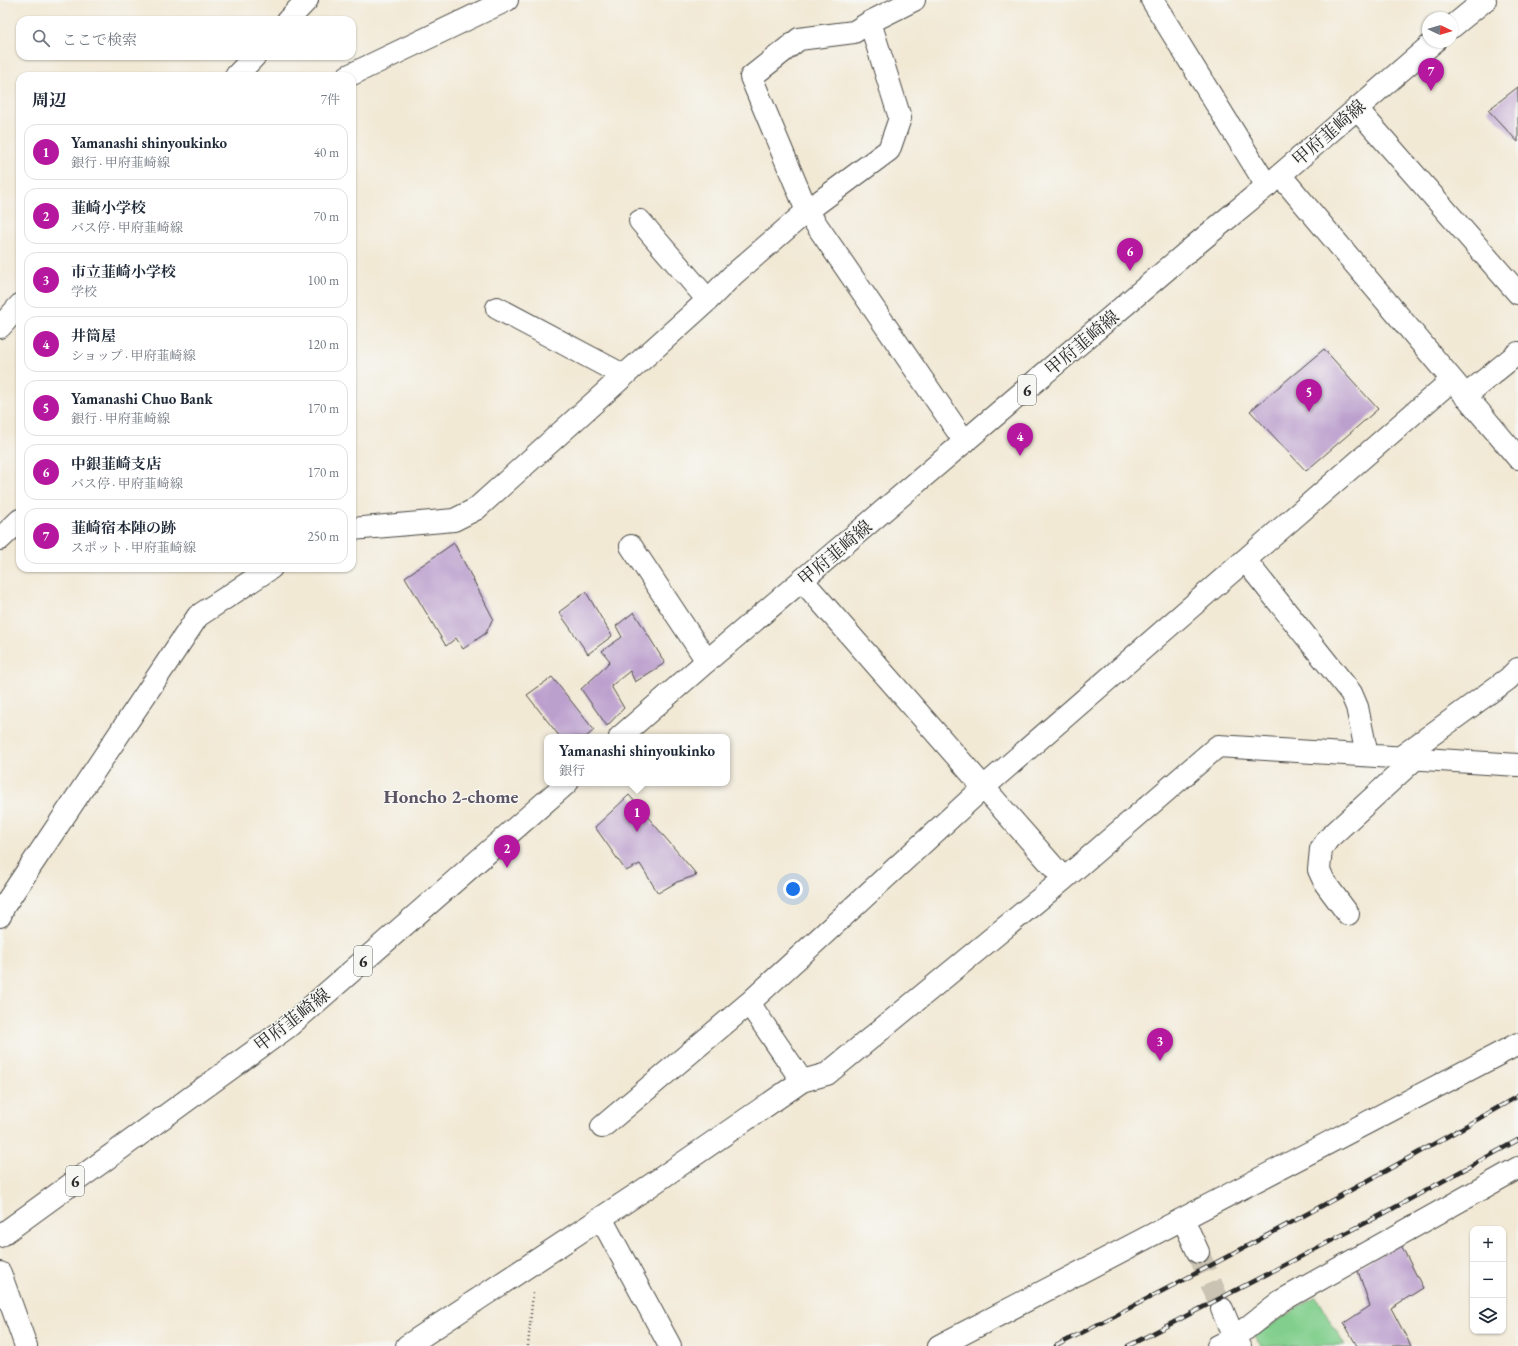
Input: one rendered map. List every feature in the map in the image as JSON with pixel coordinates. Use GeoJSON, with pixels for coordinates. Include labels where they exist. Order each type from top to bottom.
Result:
{"type":"FeatureCollection","features":[{"type":"Feature","properties":{"kind":"main road"},"geometry":{"type":"LineString","coordinates":[[292,16],[307,0]]}},
{"type":"Feature","properties":{"kind":"main road"},"geometry":{"type":"LineString","coordinates":[[356,72],[507,0]]}},
{"type":"Feature","properties":{"kind":"main road"},"geometry":{"type":"LineString","coordinates":[[914,0],[870,22],[854,32],[799,39],[751,77],[807,211],[965,442]]}},
{"type":"Feature","properties":{"kind":"main road"},"geometry":{"type":"LineString","coordinates":[[1152,0],[1274,181],[1458,388],[1518,458]]}},
{"type":"Feature","properties":{"kind":"main road"},"geometry":{"type":"LineString","coordinates":[[1458,22],[1485,0]]}},
{"type":"Feature","properties":{"kind":"main road"},"geometry":{"type":"LineString","coordinates":[[356,529],[454,520],[476,508],[708,300],[733,275],[807,211],[889,150],[900,118],[870,22]]}},
{"type":"Feature","properties":{"kind":"main road","name":"甲府韮崎線"},"geometry":{"type":"LineString","coordinates":[[623,734],[802,580],[1274,181],[1427,48]]}},
{"type":"Feature","properties":{"kind":"main road"},"geometry":{"type":"LineString","coordinates":[[240,72],[251,60]]}},
{"type":"Feature","properties":{"kind":"main road"},"geometry":{"type":"LineString","coordinates":[[1357,109],[1518,292]]}},
{"type":"Feature","properties":{"kind":"main road"},"geometry":{"type":"LineString","coordinates":[[640,221],[708,300]]}},
{"type":"Feature","properties":{"kind":"main road"},"geometry":{"type":"LineString","coordinates":[[496,308],[624,375]]}},
{"type":"Feature","properties":{"kind":"main road"},"geometry":{"type":"LineString","coordinates":[[0,327],[16,309]]}},
{"type":"Feature","properties":{"kind":"main road"},"geometry":{"type":"LineString","coordinates":[[602,1127],[749,1003],[984,788],[1245,560],[1458,388],[1518,353]]}},
{"type":"Feature","properties":{"kind":"main road"},"geometry":{"type":"LineString","coordinates":[[0,539],[16,524]]}},
{"type":"Feature","properties":{"kind":"main road"},"geometry":{"type":"LineString","coordinates":[[631,546],[707,661]]}},
{"type":"Feature","properties":{"kind":"main road"},"geometry":{"type":"LineString","coordinates":[[1245,560],[1351,693],[1357,706],[1367,755]]}},
{"type":"Feature","properties":{"kind":"main road"},"geometry":{"type":"LineString","coordinates":[[0,916],[4,906],[198,616],[265,572]]}},
{"type":"Feature","properties":{"kind":"main road"},"geometry":{"type":"LineString","coordinates":[[802,580],[1064,879]]}},
{"type":"Feature","properties":{"kind":"main road"},"geometry":{"type":"LineString","coordinates":[[1348,914],[1325,883],[1319,870],[1321,849],[1328,839],[1409,758],[1508,679],[1518,669]]}},
{"type":"Feature","properties":{"kind":"main road"},"geometry":{"type":"LineString","coordinates":[[407,1346],[651,1185],[802,1081],[827,1074],[1064,879],[1218,746],[1518,765]]}},
{"type":"Feature","properties":{"kind":"main road","name":"甲府韮崎線"},"geometry":{"type":"LineString","coordinates":[[0,1236],[289,1026],[564,786]]}},
{"type":"Feature","properties":{"kind":"main road"},"geometry":{"type":"LineString","coordinates":[[749,1003],[802,1081]]}},
{"type":"Feature","properties":{"kind":"main road"},"geometry":{"type":"LineString","coordinates":[[939,1346],[1518,1044]]}},
{"type":"Feature","properties":{"kind":"main road"},"geometry":{"type":"LineString","coordinates":[[1222,1309],[1230,1343],[1281,1301],[1518,1168]]}},
{"type":"Feature","properties":{"kind":"main road"},"geometry":{"type":"LineString","coordinates":[[601,1218],[670,1346]]}},
{"type":"Feature","properties":{"kind":"main road"},"geometry":{"type":"LineString","coordinates":[[1184,1219],[1198,1252]]}},
{"type":"Feature","properties":{"kind":"main road"},"geometry":{"type":"LineString","coordinates":[[0,1273],[26,1346]]}},
{"type":"Feature","properties":{"kind":"path"},"geometry":{"type":"LineString","coordinates":[[528,1346],[532,1309],[534,1262]]}},
{"type":"Feature","properties":{"kind":"green space"},"geometry":{"type":"Polygon","coordinates":[[[1316,1296],[1345,1346],[1261,1346],[1254,1336],[1316,1296]]]}},
{"type":"Feature","properties":{"kind":"building"},"geometry":{"type":"Polygon","coordinates":[[[1518,87],[1518,142],[1488,110],[1518,87]]]}},
{"type":"Feature","properties":{"kind":"building"},"geometry":{"type":"Polygon","coordinates":[[[1324,349],[1378,409],[1306,471],[1250,411],[1324,349]]]}},
{"type":"Feature","properties":{"kind":"building"},"geometry":{"type":"Polygon","coordinates":[[[454,543],[493,618],[486,633],[463,649],[456,638],[446,646],[405,577],[454,543]]]}},
{"type":"Feature","properties":{"kind":"building"},"geometry":{"type":"Polygon","coordinates":[[[586,592],[612,636],[588,654],[559,612],[586,592]]]}},
{"type":"Feature","properties":{"kind":"building"},"geometry":{"type":"Polygon","coordinates":[[[634,612],[665,663],[635,682],[630,671],[611,686],[624,708],[607,726],[581,689],[610,661],[602,651],[622,637],[616,626],[634,612]]]}},
{"type":"Feature","properties":{"kind":"building"},"geometry":{"type":"Polygon","coordinates":[[[552,677],[594,730],[589,734],[558,734],[527,695],[552,677]]]}},
{"type":"Feature","properties":{"kind":"building"},"geometry":{"type":"Polygon","coordinates":[[[629,795],[697,875],[677,882],[658,893],[640,864],[626,871],[595,827],[629,795]]]}},
{"type":"Feature","properties":{"kind":"building"},"geometry":{"type":"Polygon","coordinates":[[[1400,1243],[1423,1288],[1391,1308],[1411,1346],[1357,1346],[1344,1323],[1370,1306],[1357,1268],[1400,1243]]]}},
{"type":"Feature","properties":{"kind":"tunnel"},"geometry":{"type":"LineString","coordinates":[[1198,1252],[1222,1309]]}},
{"type":"Feature","properties":{"kind":"railway"},"geometry":{"type":"LineString","coordinates":[[1056,1346],[1173,1286],[1288,1224],[1404,1161],[1518,1096]]}},
{"type":"Feature","properties":{"kind":"railway"},"geometry":{"type":"LineString","coordinates":[[1128,1346],[1381,1215],[1518,1140]]}},
{"type":"Feature","properties":{"kind":"place","name":"韮崎宿本陣の跡"},"geometry":{"type":"Point","coordinates":[1431,91]}},
{"type":"Feature","properties":{"kind":"place","name":"中銀韮崎支店"},"geometry":{"type":"Point","coordinates":[1130,271]}},
{"type":"Feature","properties":{"kind":"place","name":"Yamanashi Chuo Bank"},"geometry":{"type":"Point","coordinates":[1309,412]}},
{"type":"Feature","properties":{"kind":"place","name":"井筒屋"},"geometry":{"type":"Point","coordinates":[1020,456]}},
{"type":"Feature","properties":{"kind":"place","name":"Yamanashi shinyoukinko"},"geometry":{"type":"Point","coordinates":[637,832]}},
{"type":"Feature","properties":{"kind":"place","name":"韮崎小学校"},"geometry":{"type":"Point","coordinates":[507,868]}},
{"type":"Feature","properties":{"kind":"place","name":"市立韮崎小学校"},"geometry":{"type":"Point","coordinates":[1160,1061]}},
{"type":"Feature","properties":{"kind":"district","name":"Honcho 2-chome"},"geometry":{"type":"Point","coordinates":[451,796]}}]}
